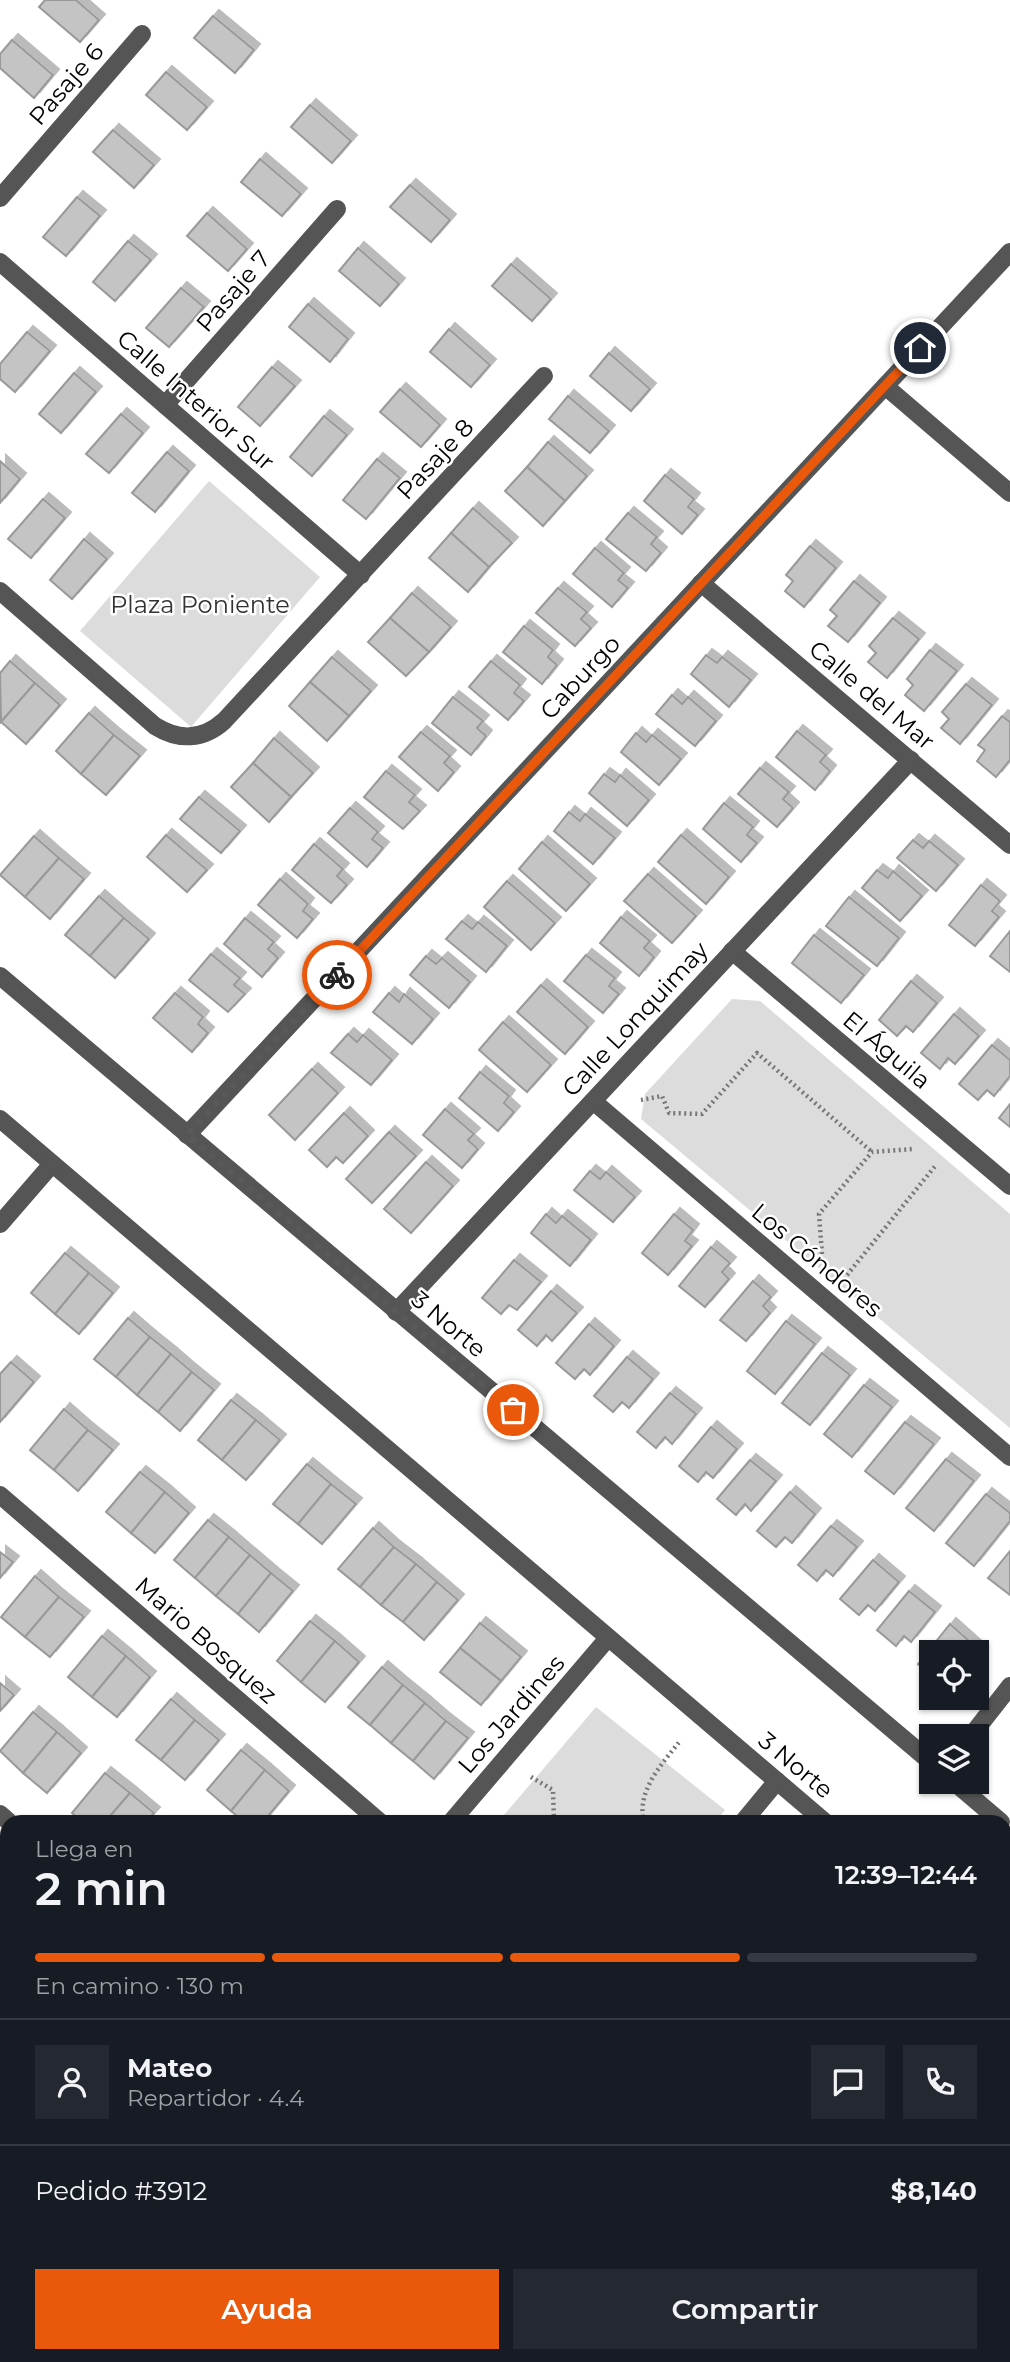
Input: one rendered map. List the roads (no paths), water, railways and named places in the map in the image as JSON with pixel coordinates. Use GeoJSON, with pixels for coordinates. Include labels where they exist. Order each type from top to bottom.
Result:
{"type":"FeatureCollection","features":[{"type":"Feature","properties":{"kind":"street","name":"Pasaje 6"},"geometry":{"type":"LineString","coordinates":[[0,198],[142,34]]}},
{"type":"Feature","properties":{"kind":"street","name":"Pasaje 7"},"geometry":{"type":"LineString","coordinates":[[165,405],[337,209]]}},
{"type":"Feature","properties":{"kind":"street","name":"Caburgo"},"geometry":{"type":"LineString","coordinates":[[187,1135],[1010,252]]}},
{"type":"Feature","properties":{"kind":"street","name":"Calle Interior Sur"},"geometry":{"type":"LineString","coordinates":[[0,262],[361,575]]}},
{"type":"Feature","properties":{"kind":"street","name":"Pasaje 8"},"geometry":{"type":"LineString","coordinates":[[0,591],[155,726],[166,733],[190,738],[215,730],[544,376]]}},
{"type":"Feature","properties":{"kind":"street"},"geometry":{"type":"LineString","coordinates":[[884,386],[1010,493]]}},
{"type":"Feature","properties":{"kind":"street","name":"Calle del Mar"},"geometry":{"type":"LineString","coordinates":[[701,583],[1010,845]]}},
{"type":"Feature","properties":{"kind":"street","name":"Calle Lonquimay"},"geometry":{"type":"LineString","coordinates":[[396,1312],[911,760]]}},
{"type":"Feature","properties":{"kind":"street","name":"El Águila"},"geometry":{"type":"LineString","coordinates":[[732,951],[1010,1185]]}},
{"type":"Feature","properties":{"kind":"street","name":"3 Norte"},"geometry":{"type":"LineString","coordinates":[[0,976],[919,1752]]}},
{"type":"Feature","properties":{"kind":"street","name":"Los Cóndores"},"geometry":{"type":"LineString","coordinates":[[593,1101],[1010,1457]]}},
{"type":"Feature","properties":{"kind":"street","name":"3 Norte"},"geometry":{"type":"LineString","coordinates":[[0,1119],[817,1815]]}},
{"type":"Feature","properties":{"kind":"street"},"geometry":{"type":"LineString","coordinates":[[0,1224],[52,1164]]}},
{"type":"Feature","properties":{"kind":"street","name":"Mario Bosquez"},"geometry":{"type":"LineString","coordinates":[[0,1494],[372,1815]]}},
{"type":"Feature","properties":{"kind":"street","name":"Los Jardines"},"geometry":{"type":"LineString","coordinates":[[457,1815],[608,1638]]}},
{"type":"Feature","properties":{"kind":"street"},"geometry":{"type":"LineString","coordinates":[[980,1724],[1010,1686]]}},
{"type":"Feature","properties":{"kind":"street"},"geometry":{"type":"LineString","coordinates":[[749,1815],[777,1781]]}},
{"type":"Feature","properties":{"kind":"street"},"geometry":{"type":"LineString","coordinates":[[968,1794],[993,1815]]}},
{"type":"Feature","properties":{"kind":"park label","name":"Plaza Poniente"},"geometry":{"type":"Point","coordinates":[200,604]}}]}
